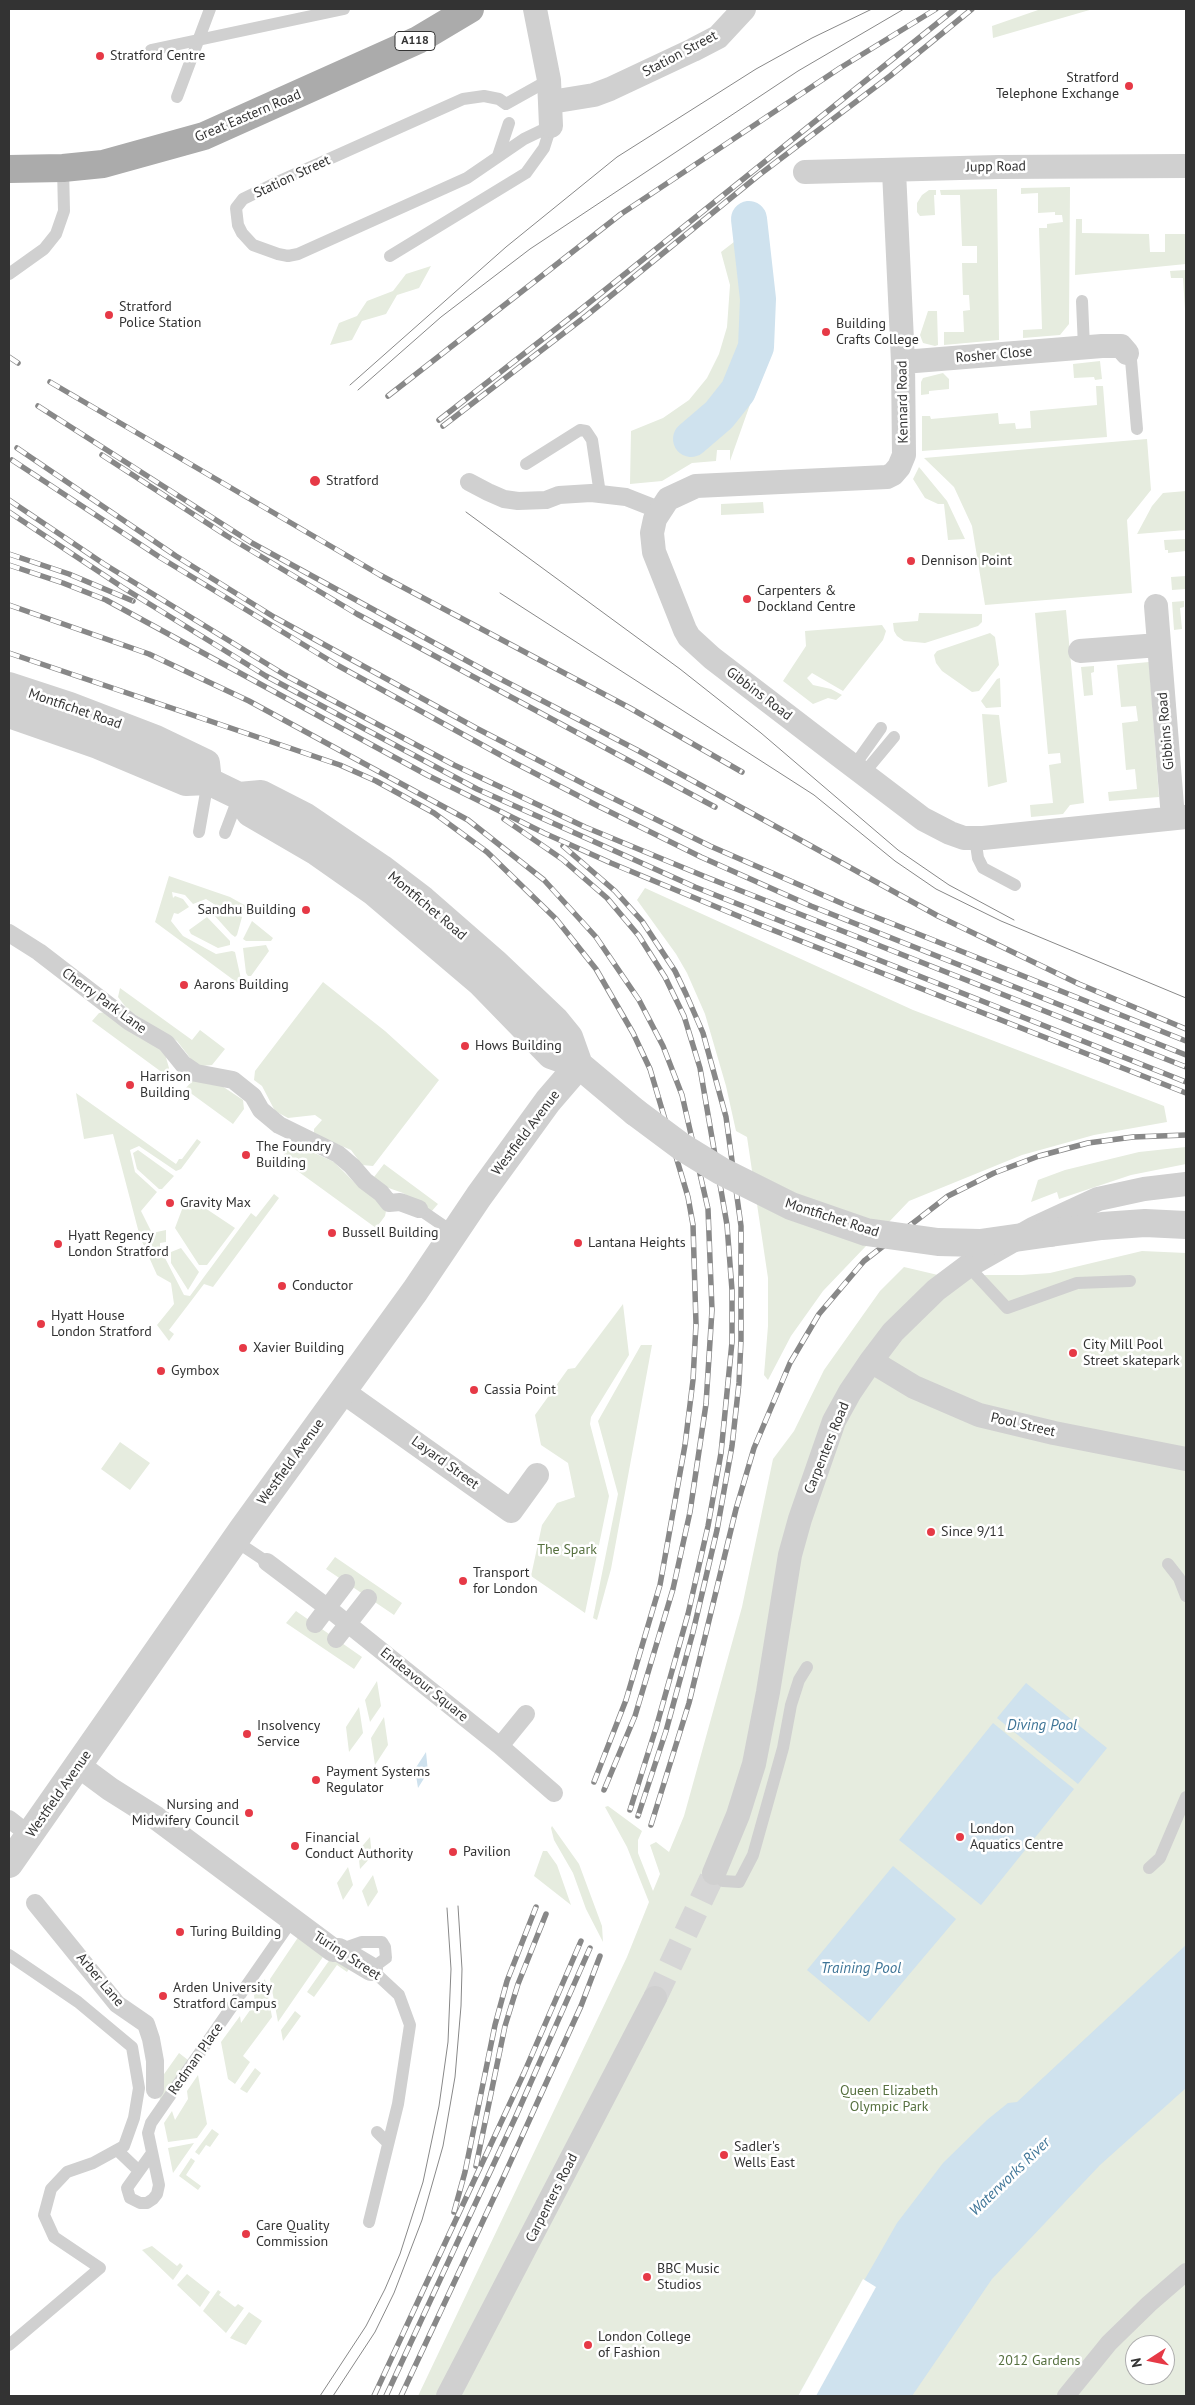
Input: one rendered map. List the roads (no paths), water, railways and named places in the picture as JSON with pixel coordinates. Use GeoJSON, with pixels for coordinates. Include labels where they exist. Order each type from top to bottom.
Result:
{"type":"FeatureCollection","features":[{"type":"Feature","properties":{"kind":"main road","name":"Great Eastern Road"},"geometry":{"type":"LineString","coordinates":[[9,169],[62,168],[103,164],[204,136],[418,40],[470,9]]}},
{"type":"Feature","properties":{"kind":"street"},"geometry":{"type":"LineString","coordinates":[[535,9],[550,91],[551,126]]}},
{"type":"Feature","properties":{"kind":"street","name":"Station Street"},"geometry":{"type":"LineString","coordinates":[[550,91],[594,95],[718,37],[744,9]]}},
{"type":"Feature","properties":{"kind":"street","name":"Jupp Road"},"geometry":{"type":"LineString","coordinates":[[805,172],[999,167],[1186,166]]}},
{"type":"Feature","properties":{"kind":"street","name":"Kennard Road"},"geometry":{"type":"LineString","coordinates":[[659,510],[668,499],[696,486],[887,477],[893,474],[899,467],[904,455],[903,362],[894,170]]}},
{"type":"Feature","properties":{"kind":"street","name":"Rosher Close"},"geometry":{"type":"LineString","coordinates":[[903,362],[1084,347],[1120,346],[1127,353]]}},
{"type":"Feature","properties":{"kind":"street"},"geometry":{"type":"LineString","coordinates":[[469,482],[496,496],[518,501],[546,500],[558,495],[600,494],[626,497],[659,510]]}},
{"type":"Feature","properties":{"kind":"street","name":"Gibbins Road"},"geometry":{"type":"LineString","coordinates":[[659,510],[652,533],[654,552],[689,637],[712,658],[936,828],[964,838],[1180,818],[1156,606]]}},
{"type":"Feature","properties":{"kind":"street"},"geometry":{"type":"LineString","coordinates":[[1080,651],[1159,645]]}},
{"type":"Feature","properties":{"kind":"street","name":"Montfichet Road"},"geometry":{"type":"LineString","coordinates":[[9,686],[70,706],[156,739],[206,763],[208,781]]}},
{"type":"Feature","properties":{"kind":"street","name":"Montfichet Road"},"geometry":{"type":"LineString","coordinates":[[9,714],[98,745],[186,782],[208,781],[239,796],[250,813],[346,871],[407,919],[480,982],[551,1055],[579,1065],[635,1112],[682,1147],[721,1172],[792,1206],[866,1232],[938,1242],[980,1243],[1102,1226],[1186,1225]]}},
{"type":"Feature","properties":{"kind":"street","name":"Cherry Park Lane"},"geometry":{"type":"LineString","coordinates":[[9,933],[39,952],[130,1022],[166,1043],[183,1064],[196,1073],[233,1080],[253,1096],[261,1110],[279,1126],[338,1154],[365,1181],[381,1192],[389,1203],[400,1202],[419,1209]]}},
{"type":"Feature","properties":{"kind":"street","name":"Westfield Avenue"},"geometry":{"type":"LineString","coordinates":[[9,1864],[79,1766],[234,1540],[415,1291],[548,1101],[579,1065]]}},
{"type":"Feature","properties":{"kind":"street","name":"Carpenters Road"},"geometry":{"type":"LineString","coordinates":[[718,1877],[754,1764],[770,1683],[790,1555],[800,1519],[834,1421],[871,1360],[910,1314],[968,1266],[1033,1228],[1098,1199],[1144,1189],[1186,1184]]}},
{"type":"Feature","properties":{"kind":"street","name":"Pool Street"},"geometry":{"type":"LineString","coordinates":[[871,1360],[919,1389],[979,1415],[1054,1433],[1186,1459]]}},
{"type":"Feature","properties":{"kind":"street","name":"Layard Street"},"geometry":{"type":"LineString","coordinates":[[342,1391],[511,1510],[537,1475]]}},
{"type":"Feature","properties":{"kind":"street","name":"Endeavour Square"},"geometry":{"type":"LineString","coordinates":[[267,1562],[328,1608],[500,1746],[554,1793]]}},
{"type":"Feature","properties":{"kind":"street"},"geometry":{"type":"LineString","coordinates":[[315,1624],[346,1583]]}},
{"type":"Feature","properties":{"kind":"street"},"geometry":{"type":"LineString","coordinates":[[336,1639],[368,1598]]}},
{"type":"Feature","properties":{"kind":"street"},"geometry":{"type":"LineString","coordinates":[[500,1746],[526,1714]]}},
{"type":"Feature","properties":{"kind":"street","name":"Turing Street"},"geometry":{"type":"LineString","coordinates":[[79,1766],[110,1789],[156,1818],[333,1950],[339,1950],[371,1969]]}},
{"type":"Feature","properties":{"kind":"street","name":"Arber Lane"},"geometry":{"type":"LineString","coordinates":[[35,1903],[117,2004],[146,2024],[156,2061],[155,2090]]}},
{"type":"Feature","properties":{"kind":"street","name":"Carpenters Road"},"geometry":{"type":"LineString","coordinates":[[448,2396],[655,1998]]}},
{"type":"Feature","properties":{"kind":"street"},"geometry":{"type":"LineString","coordinates":[[1066,2396],[1109,2344],[1149,2304],[1186,2272]]}},
{"type":"Feature","properties":{"kind":"lane"},"geometry":{"type":"LineString","coordinates":[[177,97],[210,9]]}},
{"type":"Feature","properties":{"kind":"lane"},"geometry":{"type":"LineString","coordinates":[[151,50],[344,9]]}},
{"type":"Feature","properties":{"kind":"lane","name":"Station Street"},"geometry":{"type":"LineString","coordinates":[[550,91],[506,104],[498,99],[484,96],[463,99],[243,199],[236,208],[238,225],[242,233],[253,244],[278,254],[288,256],[298,254],[467,178],[524,139],[551,126]]}},
{"type":"Feature","properties":{"kind":"lane"},"geometry":{"type":"LineString","coordinates":[[497,158],[509,123]]}},
{"type":"Feature","properties":{"kind":"lane"},"geometry":{"type":"LineString","coordinates":[[390,256],[526,173],[544,148],[551,126]]}},
{"type":"Feature","properties":{"kind":"lane"},"geometry":{"type":"LineString","coordinates":[[9,274],[44,250],[56,234],[64,214],[66,201],[62,168]]}},
{"type":"Feature","properties":{"kind":"lane"},"geometry":{"type":"LineString","coordinates":[[1082,301],[1084,347]]}},
{"type":"Feature","properties":{"kind":"lane","name":"Rosher Close"},"geometry":{"type":"LineString","coordinates":[[1127,353],[1131,360],[1137,429]]}},
{"type":"Feature","properties":{"kind":"lane"},"geometry":{"type":"LineString","coordinates":[[526,464],[580,430],[586,431],[592,440],[600,494]]}},
{"type":"Feature","properties":{"kind":"lane"},"geometry":{"type":"LineString","coordinates":[[859,769],[881,728]]}},
{"type":"Feature","properties":{"kind":"lane"},"geometry":{"type":"LineString","coordinates":[[859,769],[894,737]]}},
{"type":"Feature","properties":{"kind":"lane"},"geometry":{"type":"LineString","coordinates":[[198,832],[208,781]]}},
{"type":"Feature","properties":{"kind":"lane"},"geometry":{"type":"LineString","coordinates":[[225,833],[239,796]]}},
{"type":"Feature","properties":{"kind":"lane"},"geometry":{"type":"LineString","coordinates":[[975,838],[978,858],[983,868],[1015,885]]}},
{"type":"Feature","properties":{"kind":"lane"},"geometry":{"type":"LineString","coordinates":[[419,1209],[454,1233]]}},
{"type":"Feature","properties":{"kind":"lane"},"geometry":{"type":"LineString","coordinates":[[968,1266],[1007,1308],[1077,1283],[1130,1281]]}},
{"type":"Feature","properties":{"kind":"lane"},"geometry":{"type":"LineString","coordinates":[[234,1540],[267,1562]]}},
{"type":"Feature","properties":{"kind":"lane"},"geometry":{"type":"LineString","coordinates":[[1168,1564],[1180,1578],[1186,1596]]}},
{"type":"Feature","properties":{"kind":"lane"},"geometry":{"type":"LineString","coordinates":[[718,1877],[739,1882],[753,1855],[783,1748],[791,1705],[799,1680],[808,1668]]}},
{"type":"Feature","properties":{"kind":"lane"},"geometry":{"type":"LineString","coordinates":[[1149,1868],[1160,1858],[1186,1797]]}},
{"type":"Feature","properties":{"kind":"lane","name":"Redman Place"},"geometry":{"type":"LineString","coordinates":[[152,2153],[127,2188],[130,2198],[140,2203],[147,2203],[157,2194],[158,2185],[152,2153],[148,2133],[151,2123],[292,1920]]}},
{"type":"Feature","properties":{"kind":"lane"},"geometry":{"type":"LineString","coordinates":[[9,1955],[78,2002],[132,2047],[139,2088],[134,2118],[124,2146],[93,2163],[68,2172],[51,2188],[44,2215],[54,2237],[100,2268],[9,2345]]}},
{"type":"Feature","properties":{"kind":"lane","name":"Turing Street"},"geometry":{"type":"LineString","coordinates":[[359,2212],[369,2222],[398,2104],[410,2025],[399,1995],[371,1969]]}},
{"type":"Feature","properties":{"kind":"lane"},"geometry":{"type":"LineString","coordinates":[[378,2132],[388,2143]]}},
{"type":"Feature","properties":{"kind":"lane"},"geometry":{"type":"LineString","coordinates":[[117,2150],[139,2171]]}},
{"type":"Feature","properties":{"kind":"water","name":"Diving Pool"},"geometry":{"type":"Polygon","coordinates":[[[1026,1683],[1107,1748],[1078,1784],[997,1718],[1026,1683]]]}},
{"type":"Feature","properties":{"kind":"water"},"geometry":{"type":"Polygon","coordinates":[[[993,1723],[1074,1789],[981,1905],[899,1840],[993,1723]]]}},
{"type":"Feature","properties":{"kind":"water"},"geometry":{"type":"Polygon","coordinates":[[[426,1752],[428,1772],[418,1788],[415,1769],[426,1752]]]}},
{"type":"Feature","properties":{"kind":"water","name":"Training Pool"},"geometry":{"type":"Polygon","coordinates":[[[893,1866],[956,1919],[869,2022],[807,1970],[893,1866]]]}},
{"type":"Feature","properties":{"kind":"water","name":"Waterworks River"},"geometry":{"type":"Polygon","coordinates":[[[1186,1945],[1186,2088],[1100,2165],[992,2279],[912,2396],[798,2396],[897,2223],[943,2163],[987,2120],[1008,2103],[1017,2102],[1186,1945]]]}},
{"type":"Feature","properties":{"kind":"waterway"},"geometry":{"type":"LineString","coordinates":[[691,439],[719,415],[738,391],[756,347],[758,299],[749,219]]}},
{"type":"Feature","properties":{"kind":"tunnel"},"geometry":{"type":"LineString","coordinates":[[655,1998],[714,1873]]}},
{"type":"Feature","properties":{"kind":"tram line"},"geometry":{"type":"LineString","coordinates":[[350,385],[506,247],[617,157],[756,69],[812,38],[872,9]]}},
{"type":"Feature","properties":{"kind":"tram line"},"geometry":{"type":"LineString","coordinates":[[358,390],[441,317],[530,249],[798,71],[904,9]]}},
{"type":"Feature","properties":{"kind":"tram line"},"geometry":{"type":"LineString","coordinates":[[466,512],[680,669],[761,733],[898,850],[949,885],[1014,920]]}},
{"type":"Feature","properties":{"kind":"tram line"},"geometry":{"type":"LineString","coordinates":[[500,593],[814,795],[895,861],[936,889],[1001,921],[1186,998]]}},
{"type":"Feature","properties":{"kind":"tram line"},"geometry":{"type":"LineString","coordinates":[[333,2396],[375,2332],[394,2293],[422,2220],[443,2146],[455,2077],[461,2006],[462,1969],[458,1906]]}},
{"type":"Feature","properties":{"kind":"tram line"},"geometry":{"type":"LineString","coordinates":[[320,2396],[366,2326],[385,2289],[400,2254],[423,2182],[439,2106],[448,2042],[451,1969],[447,1908]]}},
{"type":"Feature","properties":{"kind":"railway"},"geometry":{"type":"LineString","coordinates":[[388,396],[621,214],[840,68],[936,9]]}},
{"type":"Feature","properties":{"kind":"railway"},"geometry":{"type":"LineString","coordinates":[[439,420],[580,310],[955,9]]}},
{"type":"Feature","properties":{"kind":"railway"},"geometry":{"type":"LineString","coordinates":[[443,426],[586,316],[759,175],[890,76],[972,9]]}},
{"type":"Feature","properties":{"kind":"railway"},"geometry":{"type":"LineString","coordinates":[[9,357],[18,363]]}},
{"type":"Feature","properties":{"kind":"railway"},"geometry":{"type":"LineString","coordinates":[[50,382],[380,575],[630,708],[742,772]]}},
{"type":"Feature","properties":{"kind":"railway"},"geometry":{"type":"LineString","coordinates":[[38,406],[252,543],[491,674],[637,750],[938,916],[1079,984],[1186,1029]]}},
{"type":"Feature","properties":{"kind":"railway"},"geometry":{"type":"LineString","coordinates":[[17,448],[176,556],[274,617],[476,728],[588,786],[710,846],[848,906],[1186,1041]]}},
{"type":"Feature","properties":{"kind":"railway"},"geometry":{"type":"LineString","coordinates":[[102,455],[227,536],[357,614],[715,807]]}},
{"type":"Feature","properties":{"kind":"railway"},"geometry":{"type":"LineString","coordinates":[[12,460],[161,558],[337,665],[515,763],[598,806],[701,857],[811,906],[1186,1055]]}},
{"type":"Feature","properties":{"kind":"railway"},"geometry":{"type":"LineString","coordinates":[[9,500],[104,564],[285,675],[454,765],[585,827],[706,877],[1186,1067]]}},
{"type":"Feature","properties":{"kind":"railway"},"geometry":{"type":"LineString","coordinates":[[9,512],[122,587],[266,676],[477,789],[695,887],[1186,1082]]}},
{"type":"Feature","properties":{"kind":"railway"},"geometry":{"type":"LineString","coordinates":[[9,554],[69,574],[133,601]]}},
{"type":"Feature","properties":{"kind":"railway"},"geometry":{"type":"LineString","coordinates":[[9,565],[106,600],[427,775],[544,833],[755,923],[1186,1093]]}},
{"type":"Feature","properties":{"kind":"railway"},"geometry":{"type":"LineString","coordinates":[[9,605],[149,654],[249,701],[468,820],[544,880],[596,937],[639,1000],[663,1046],[682,1095],[708,1209],[712,1310],[706,1404],[690,1512],[673,1589],[635,1716],[604,1790]]}},
{"type":"Feature","properties":{"kind":"railway"},"geometry":{"type":"LineString","coordinates":[[9,653],[340,765],[376,781],[434,813],[487,852],[556,919],[596,969],[633,1033],[650,1069],[688,1197],[693,1225],[696,1324],[693,1380],[685,1445],[660,1585],[626,1700],[594,1782]]}},
{"type":"Feature","properties":{"kind":"railway"},"geometry":{"type":"LineString","coordinates":[[504,819],[562,859],[607,898],[639,936],[665,977],[684,1016],[700,1068],[727,1225],[732,1290],[732,1342],[721,1453],[708,1526],[688,1614],[656,1728],[630,1810]]}},
{"type":"Feature","properties":{"kind":"railway"},"geometry":{"type":"LineString","coordinates":[[563,846],[615,891],[642,921],[675,971],[686,994],[703,1033],[726,1117],[741,1226],[741,1340],[739,1383],[732,1446],[717,1530],[693,1632],[666,1731],[638,1816]]}},
{"type":"Feature","properties":{"kind":"railway"},"geometry":{"type":"LineString","coordinates":[[651,1825],[689,1703],[736,1509],[754,1448],[790,1363],[819,1314],[864,1261],[948,1196],[994,1173],[1039,1156],[1088,1143],[1133,1137],[1186,1135]]}},
{"type":"Feature","properties":{"kind":"railway"},"geometry":{"type":"LineString","coordinates":[[454,2212],[465,2172],[495,2025],[507,1981],[536,1907]]}},
{"type":"Feature","properties":{"kind":"railway"},"geometry":{"type":"LineString","coordinates":[[476,2166],[505,2026],[518,1984],[546,1914]]}},
{"type":"Feature","properties":{"kind":"railway"},"geometry":{"type":"LineString","coordinates":[[374,2396],[524,2073],[581,1941]]}},
{"type":"Feature","properties":{"kind":"railway"},"geometry":{"type":"LineString","coordinates":[[386,2396],[516,2116],[590,1948]]}},
{"type":"Feature","properties":{"kind":"railway"},"geometry":{"type":"LineString","coordinates":[[401,2396],[581,2006],[600,1956]]}},
{"type":"Feature","properties":{"kind":"place","name":"Stratford Centre"},"geometry":{"type":"Point","coordinates":[100,56]}},
{"type":"Feature","properties":{"kind":"place","name":"Stratford Telephone Exchange"},"geometry":{"type":"Point","coordinates":[1129,86]}},
{"type":"Feature","properties":{"kind":"place","name":"Stratford Police Station"},"geometry":{"type":"Point","coordinates":[109,315]}},
{"type":"Feature","properties":{"kind":"place","name":"Building Crafts College"},"geometry":{"type":"Point","coordinates":[826,332]}},
{"type":"Feature","properties":{"kind":"place","name":"Stratford"},"geometry":{"type":"Point","coordinates":[315,481]}},
{"type":"Feature","properties":{"kind":"place","name":"Dennison Point"},"geometry":{"type":"Point","coordinates":[911,561]}},
{"type":"Feature","properties":{"kind":"place","name":"Carpenters & Dockland Centre"},"geometry":{"type":"Point","coordinates":[747,599]}},
{"type":"Feature","properties":{"kind":"place","name":"Sandhu Building"},"geometry":{"type":"Point","coordinates":[306,910]}},
{"type":"Feature","properties":{"kind":"place","name":"Aarons Building"},"geometry":{"type":"Point","coordinates":[184,985]}},
{"type":"Feature","properties":{"kind":"place","name":"Hows Building"},"geometry":{"type":"Point","coordinates":[465,1046]}},
{"type":"Feature","properties":{"kind":"place","name":"Harrison Building"},"geometry":{"type":"Point","coordinates":[130,1085]}},
{"type":"Feature","properties":{"kind":"place","name":"The Foundry Building"},"geometry":{"type":"Point","coordinates":[246,1155]}},
{"type":"Feature","properties":{"kind":"place","name":"Gravity Max"},"geometry":{"type":"Point","coordinates":[170,1203]}},
{"type":"Feature","properties":{"kind":"place","name":"Bussell Building"},"geometry":{"type":"Point","coordinates":[332,1233]}},
{"type":"Feature","properties":{"kind":"place","name":"Lantana Heights"},"geometry":{"type":"Point","coordinates":[578,1243]}},
{"type":"Feature","properties":{"kind":"place","name":"Hyatt Regency London Stratford"},"geometry":{"type":"Point","coordinates":[58,1244]}},
{"type":"Feature","properties":{"kind":"place","name":"Conductor"},"geometry":{"type":"Point","coordinates":[282,1286]}},
{"type":"Feature","properties":{"kind":"place","name":"Hyatt House London Stratford"},"geometry":{"type":"Point","coordinates":[41,1324]}},
{"type":"Feature","properties":{"kind":"place","name":"Xavier Building"},"geometry":{"type":"Point","coordinates":[243,1348]}},
{"type":"Feature","properties":{"kind":"place","name":"City Mill Pool Street skatepark"},"geometry":{"type":"Point","coordinates":[1073,1353]}},
{"type":"Feature","properties":{"kind":"place","name":"Gymbox"},"geometry":{"type":"Point","coordinates":[161,1371]}},
{"type":"Feature","properties":{"kind":"place","name":"Cassia Point"},"geometry":{"type":"Point","coordinates":[474,1390]}},
{"type":"Feature","properties":{"kind":"place","name":"Since 9/11"},"geometry":{"type":"Point","coordinates":[931,1532]}},
{"type":"Feature","properties":{"kind":"place","name":"Transport for London"},"geometry":{"type":"Point","coordinates":[463,1581]}},
{"type":"Feature","properties":{"kind":"place","name":"Insolvency Service"},"geometry":{"type":"Point","coordinates":[247,1734]}},
{"type":"Feature","properties":{"kind":"place","name":"Payment Systems Regulator"},"geometry":{"type":"Point","coordinates":[316,1780]}},
{"type":"Feature","properties":{"kind":"place","name":"Nursing and Midwifery Council"},"geometry":{"type":"Point","coordinates":[249,1813]}},
{"type":"Feature","properties":{"kind":"place","name":"London Aquatics Centre"},"geometry":{"type":"Point","coordinates":[960,1837]}},
{"type":"Feature","properties":{"kind":"place","name":"Financial Conduct Authority"},"geometry":{"type":"Point","coordinates":[295,1846]}},
{"type":"Feature","properties":{"kind":"place","name":"Pavilion"},"geometry":{"type":"Point","coordinates":[453,1852]}},
{"type":"Feature","properties":{"kind":"place","name":"Turing Building"},"geometry":{"type":"Point","coordinates":[180,1932]}},
{"type":"Feature","properties":{"kind":"place","name":"Arden University Stratford Campus"},"geometry":{"type":"Point","coordinates":[163,1996]}},
{"type":"Feature","properties":{"kind":"place","name":"Sadler's Wells East"},"geometry":{"type":"Point","coordinates":[724,2155]}},
{"type":"Feature","properties":{"kind":"place","name":"Care Quality Commission"},"geometry":{"type":"Point","coordinates":[246,2234]}},
{"type":"Feature","properties":{"kind":"place","name":"BBC Music Studios"},"geometry":{"type":"Point","coordinates":[647,2277]}},
{"type":"Feature","properties":{"kind":"place","name":"London College of Fashion"},"geometry":{"type":"Point","coordinates":[588,2345]}},
{"type":"Feature","properties":{"kind":"park label","name":"The Spark"},"geometry":{"type":"Point","coordinates":[567,1550]}},
{"type":"Feature","properties":{"kind":"park label","name":"Queen Elizabeth Olympic Park"},"geometry":{"type":"Point","coordinates":[889,2100]}},
{"type":"Feature","properties":{"kind":"park label","name":"2012 Gardens"},"geometry":{"type":"Point","coordinates":[1039,2361]}}]}
